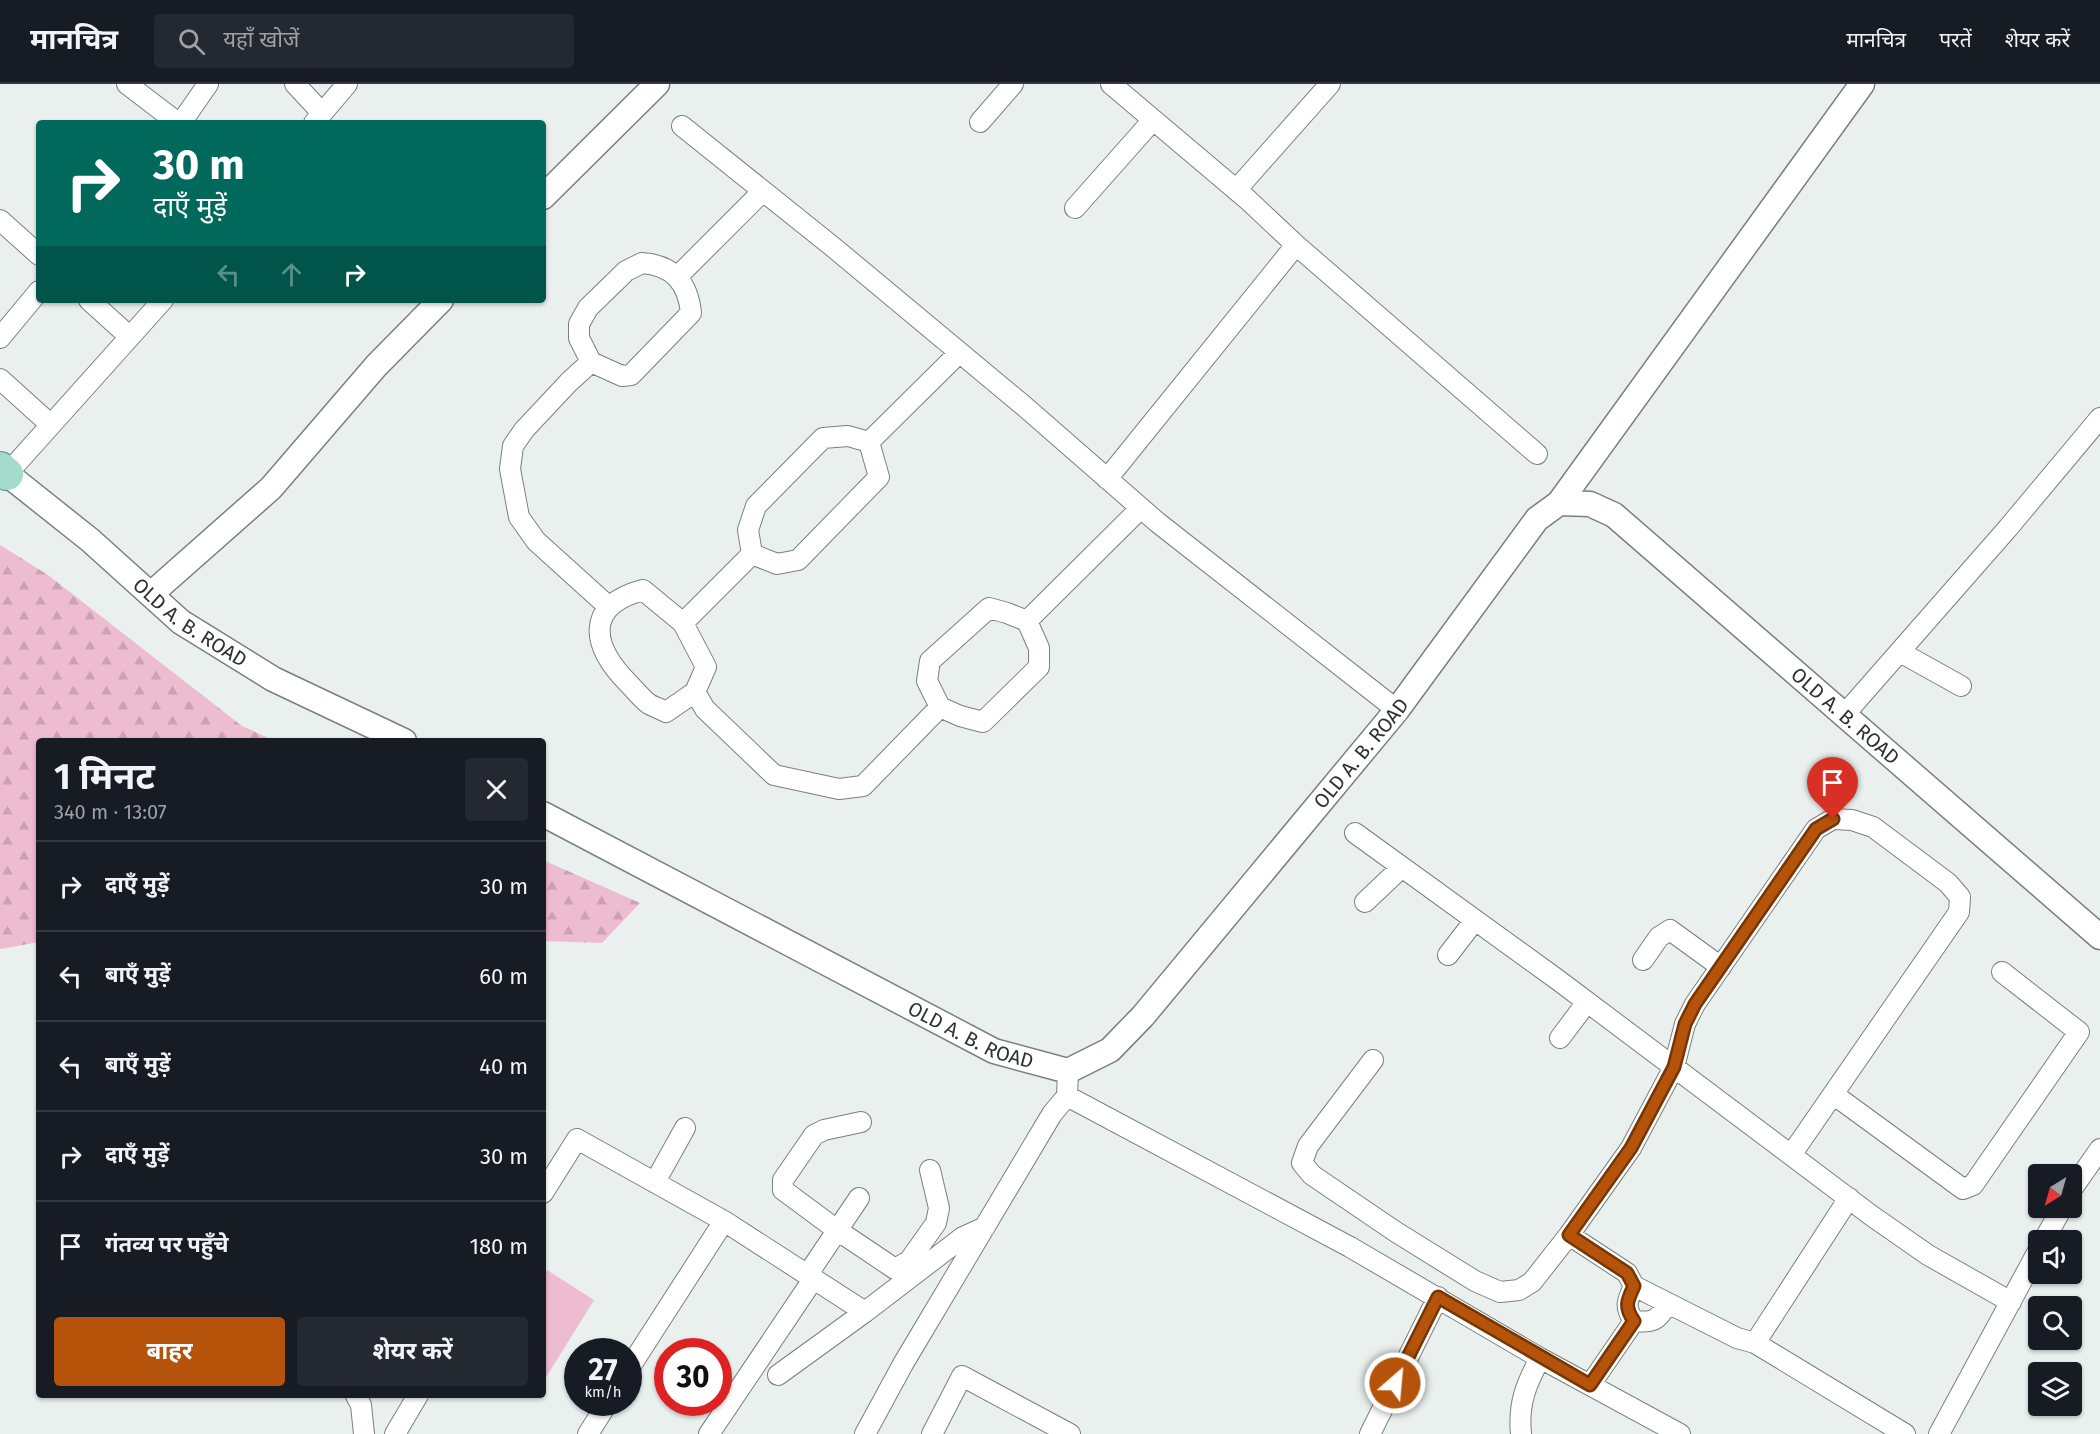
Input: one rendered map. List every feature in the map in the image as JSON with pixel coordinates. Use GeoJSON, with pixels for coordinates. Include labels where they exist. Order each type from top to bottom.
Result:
{"type":"FeatureCollection","features":[{"type":"Feature","properties":{"kind":"street"},"geometry":{"type":"LineString","coordinates":[[127,84],[175,120]]}},
{"type":"Feature","properties":{"kind":"street"},"geometry":{"type":"LineString","coordinates":[[181,120],[208,84]]}},
{"type":"Feature","properties":{"kind":"street"},"geometry":{"type":"LineString","coordinates":[[295,84],[318,118],[347,84]]}},
{"type":"Feature","properties":{"kind":"street"},"geometry":{"type":"LineString","coordinates":[[546,194],[657,84]]}},
{"type":"Feature","properties":{"kind":"street"},"geometry":{"type":"LineString","coordinates":[[980,122],[1013,84]]}},
{"type":"Feature","properties":{"kind":"street"},"geometry":{"type":"LineString","coordinates":[[1111,84],[1538,454]]}},
{"type":"Feature","properties":{"kind":"street"},"geometry":{"type":"LineString","coordinates":[[1236,190],[1329,84]]}},
{"type":"Feature","properties":{"kind":"street"},"geometry":{"type":"LineString","coordinates":[[1558,503],[1862,84]]}},
{"type":"Feature","properties":{"kind":"street"},"geometry":{"type":"LineString","coordinates":[[1075,208],[1153,120]]}},
{"type":"Feature","properties":{"kind":"street"},"geometry":{"type":"LineString","coordinates":[[682,126],[959,353],[1141,508],[1397,710]]}},
{"type":"Feature","properties":{"kind":"street"},"geometry":{"type":"LineString","coordinates":[[678,276],[763,191]]}},
{"type":"Feature","properties":{"kind":"street"},"geometry":{"type":"LineString","coordinates":[[0,220],[36,252]]}},
{"type":"Feature","properties":{"kind":"street"},"geometry":{"type":"LineString","coordinates":[[1107,479],[1296,245]]}},
{"type":"Feature","properties":{"kind":"street"},"geometry":{"type":"LineString","coordinates":[[642,263],[656,264],[678,276],[690,299],[691,313],[631,375],[622,376],[591,362],[579,338],[579,324],[588,308],[626,271],[642,263]]}},
{"type":"Feature","properties":{"kind":"street"},"geometry":{"type":"LineString","coordinates":[[0,338],[36,295]]}},
{"type":"Feature","properties":{"kind":"street"},"geometry":{"type":"LineString","coordinates":[[92,303],[130,337]]}},
{"type":"Feature","properties":{"kind":"street"},"geometry":{"type":"LineString","coordinates":[[4,471],[51,425],[160,303]]}},
{"type":"Feature","properties":{"kind":"street"},"geometry":{"type":"LineString","coordinates":[[151,594],[272,488],[376,366],[438,303]]}},
{"type":"Feature","properties":{"kind":"street"},"geometry":{"type":"LineString","coordinates":[[869,442],[959,353]]}},
{"type":"Feature","properties":{"kind":"street"},"geometry":{"type":"LineString","coordinates":[[591,362],[524,430],[513,446],[510,469],[519,517],[536,541],[609,607]]}},
{"type":"Feature","properties":{"kind":"street"},"geometry":{"type":"LineString","coordinates":[[0,379],[51,425]]}},
{"type":"Feature","properties":{"kind":"street"},"geometry":{"type":"LineString","coordinates":[[1844,714],[2098,425]]}},
{"type":"Feature","properties":{"kind":"street"},"geometry":{"type":"LineString","coordinates":[[752,554],[748,530],[756,506],[824,438],[848,436],[869,442]]}},
{"type":"Feature","properties":{"kind":"street"},"geometry":{"type":"LineString","coordinates":[[752,554],[777,564],[798,560],[879,477],[869,442]]}},
{"type":"Feature","properties":{"kind":"street","name":"OLD A. B. ROAD"},"geometry":{"type":"LineString","coordinates":[[4,471],[90,540],[181,622],[273,679],[398,738]]}},
{"type":"Feature","properties":{"kind":"street","name":"OLD A. B. ROAD"},"geometry":{"type":"LineString","coordinates":[[546,816],[994,1051],[1068,1071],[1110,1050],[1143,1016],[1397,710],[1537,519],[1558,503],[1590,504],[1614,515],[2100,937]]}},
{"type":"Feature","properties":{"kind":"street"},"geometry":{"type":"LineString","coordinates":[[1027,621],[1141,508]]}},
{"type":"Feature","properties":{"kind":"street"},"geometry":{"type":"LineString","coordinates":[[683,623],[752,554]]}},
{"type":"Feature","properties":{"kind":"street"},"geometry":{"type":"LineString","coordinates":[[643,590],[683,623],[706,667],[695,692],[666,712],[648,704],[620,675],[601,647],[599,627],[609,607],[627,594],[643,590]]}},
{"type":"Feature","properties":{"kind":"street"},"geometry":{"type":"LineString","coordinates":[[989,608],[1027,621],[1039,648],[1039,667],[983,722],[960,716],[940,707],[927,681],[930,661],[989,608]]}},
{"type":"Feature","properties":{"kind":"street"},"geometry":{"type":"LineString","coordinates":[[1900,652],[1961,686]]}},
{"type":"Feature","properties":{"kind":"street"},"geometry":{"type":"LineString","coordinates":[[695,692],[705,709],[774,775],[839,789],[863,786],[940,707]]}},
{"type":"Feature","properties":{"kind":"street"},"geometry":{"type":"LineString","coordinates":[[1373,1060],[1308,1146],[1302,1163],[1312,1175],[1405,1238],[1475,1281],[1500,1292],[1519,1290],[1532,1281],[1569,1235],[1631,1148],[1674,1067],[1685,1024],[1695,1004],[1816,829],[1833,819],[1852,820],[1873,827],[1948,883],[1960,897],[1959,912],[1791,1155]]}},
{"type":"Feature","properties":{"kind":"street"},"geometry":{"type":"LineString","coordinates":[[1355,833],[1587,1002],[1849,1198],[1928,1254],[2011,1302]]}},
{"type":"Feature","properties":{"kind":"street"},"geometry":{"type":"LineString","coordinates":[[1365,902],[1402,867]]}},
{"type":"Feature","properties":{"kind":"street"},"geometry":{"type":"LineString","coordinates":[[1448,955],[1475,920]]}},
{"type":"Feature","properties":{"kind":"street"},"geometry":{"type":"LineString","coordinates":[[1643,960],[1659,937],[1670,930],[1721,967]]}},
{"type":"Feature","properties":{"kind":"street"},"geometry":{"type":"LineString","coordinates":[[1833,1094],[1963,1189],[1973,1185],[2079,1032],[2002,972]]}},
{"type":"Feature","properties":{"kind":"street"},"geometry":{"type":"LineString","coordinates":[[1560,1038],[1587,1002]]}},
{"type":"Feature","properties":{"kind":"street"},"geometry":{"type":"LineString","coordinates":[[865,1434],[903,1364],[1052,1114],[1067,1096],[1068,1071]]}},
{"type":"Feature","properties":{"kind":"street"},"geometry":{"type":"LineString","coordinates":[[1067,1096],[1341,1242],[1669,1432]]}},
{"type":"Feature","properties":{"kind":"street"},"geometry":{"type":"LineString","coordinates":[[861,1122],[824,1130],[814,1135],[783,1180],[783,1190],[895,1269],[909,1261],[936,1223],[939,1208],[930,1170]]}},
{"type":"Feature","properties":{"kind":"street"},"geometry":{"type":"LineString","coordinates":[[655,1182],[685,1128]]}},
{"type":"Feature","properties":{"kind":"street"},"geometry":{"type":"LineString","coordinates":[[546,1188],[577,1138],[724,1221],[865,1312]]}},
{"type":"Feature","properties":{"kind":"street"},"geometry":{"type":"LineString","coordinates":[[2082,1175],[2100,1149]]}},
{"type":"Feature","properties":{"kind":"street"},"geometry":{"type":"LineString","coordinates":[[709,1434],[859,1198]]}},
{"type":"Feature","properties":{"kind":"street"},"geometry":{"type":"LineString","coordinates":[[1755,1343],[1849,1198]]}},
{"type":"Feature","properties":{"kind":"street"},"geometry":{"type":"LineString","coordinates":[[642,1348],[724,1221]]}},
{"type":"Feature","properties":{"kind":"street"},"geometry":{"type":"LineString","coordinates":[[778,1375],[963,1238],[985,1227]]}},
{"type":"Feature","properties":{"kind":"street"},"geometry":{"type":"LineString","coordinates":[[1569,1235],[1627,1273],[1634,1286],[1737,1338],[1755,1343],[1905,1434]]}},
{"type":"Feature","properties":{"kind":"street"},"geometry":{"type":"LineString","coordinates":[[1939,1434],[2028,1270]]}},
{"type":"Feature","properties":{"kind":"street"},"geometry":{"type":"LineString","coordinates":[[1634,1286],[1628,1298],[1627,1312],[1634,1321],[1648,1323],[1661,1315],[1667,1304]]}},
{"type":"Feature","properties":{"kind":"street"},"geometry":{"type":"LineString","coordinates":[[1370,1434],[1438,1297]]}},
{"type":"Feature","properties":{"kind":"street"},"geometry":{"type":"LineString","coordinates":[[1590,1385],[1634,1321]]}},
{"type":"Feature","properties":{"kind":"street"},"geometry":{"type":"LineString","coordinates":[[1521,1434],[1520,1416],[1525,1387],[1540,1358]]}},
{"type":"Feature","properties":{"kind":"street"},"geometry":{"type":"LineString","coordinates":[[932,1434],[962,1376],[1076,1432]]}},
{"type":"Feature","properties":{"kind":"street"},"geometry":{"type":"LineString","coordinates":[[357,1398],[361,1405],[364,1434]]}},
{"type":"Feature","properties":{"kind":"street"},"geometry":{"type":"LineString","coordinates":[[394,1434],[416,1398]]}},
{"type":"Feature","properties":{"kind":"street"},"geometry":{"type":"LineString","coordinates":[[588,1434],[599,1416]]}},
{"type":"Feature","properties":{"kind":"green space"},"geometry":{"type":"Polygon","coordinates":[[[0,545],[48,575],[242,726],[268,738],[36,738],[36,943],[0,949],[0,545]]]}},
{"type":"Feature","properties":{"kind":"green space"},"geometry":{"type":"Polygon","coordinates":[[[546,861],[640,903],[602,943],[546,941],[546,861]]]}},
{"type":"Feature","properties":{"kind":"green space"},"geometry":{"type":"Polygon","coordinates":[[[547,1270],[594,1300],[570,1338],[564,1338],[564,1348],[546,1377],[547,1270]]]}},
{"type":"Feature","properties":{"kind":"route"},"geometry":{"type":"LineString","coordinates":[[1395,1383],[1438,1297],[1590,1385],[1634,1321],[1627,1312],[1628,1298],[1634,1286],[1627,1273],[1569,1235],[1631,1148],[1674,1067],[1685,1024],[1695,1004],[1816,829],[1833,819]]}}]}
